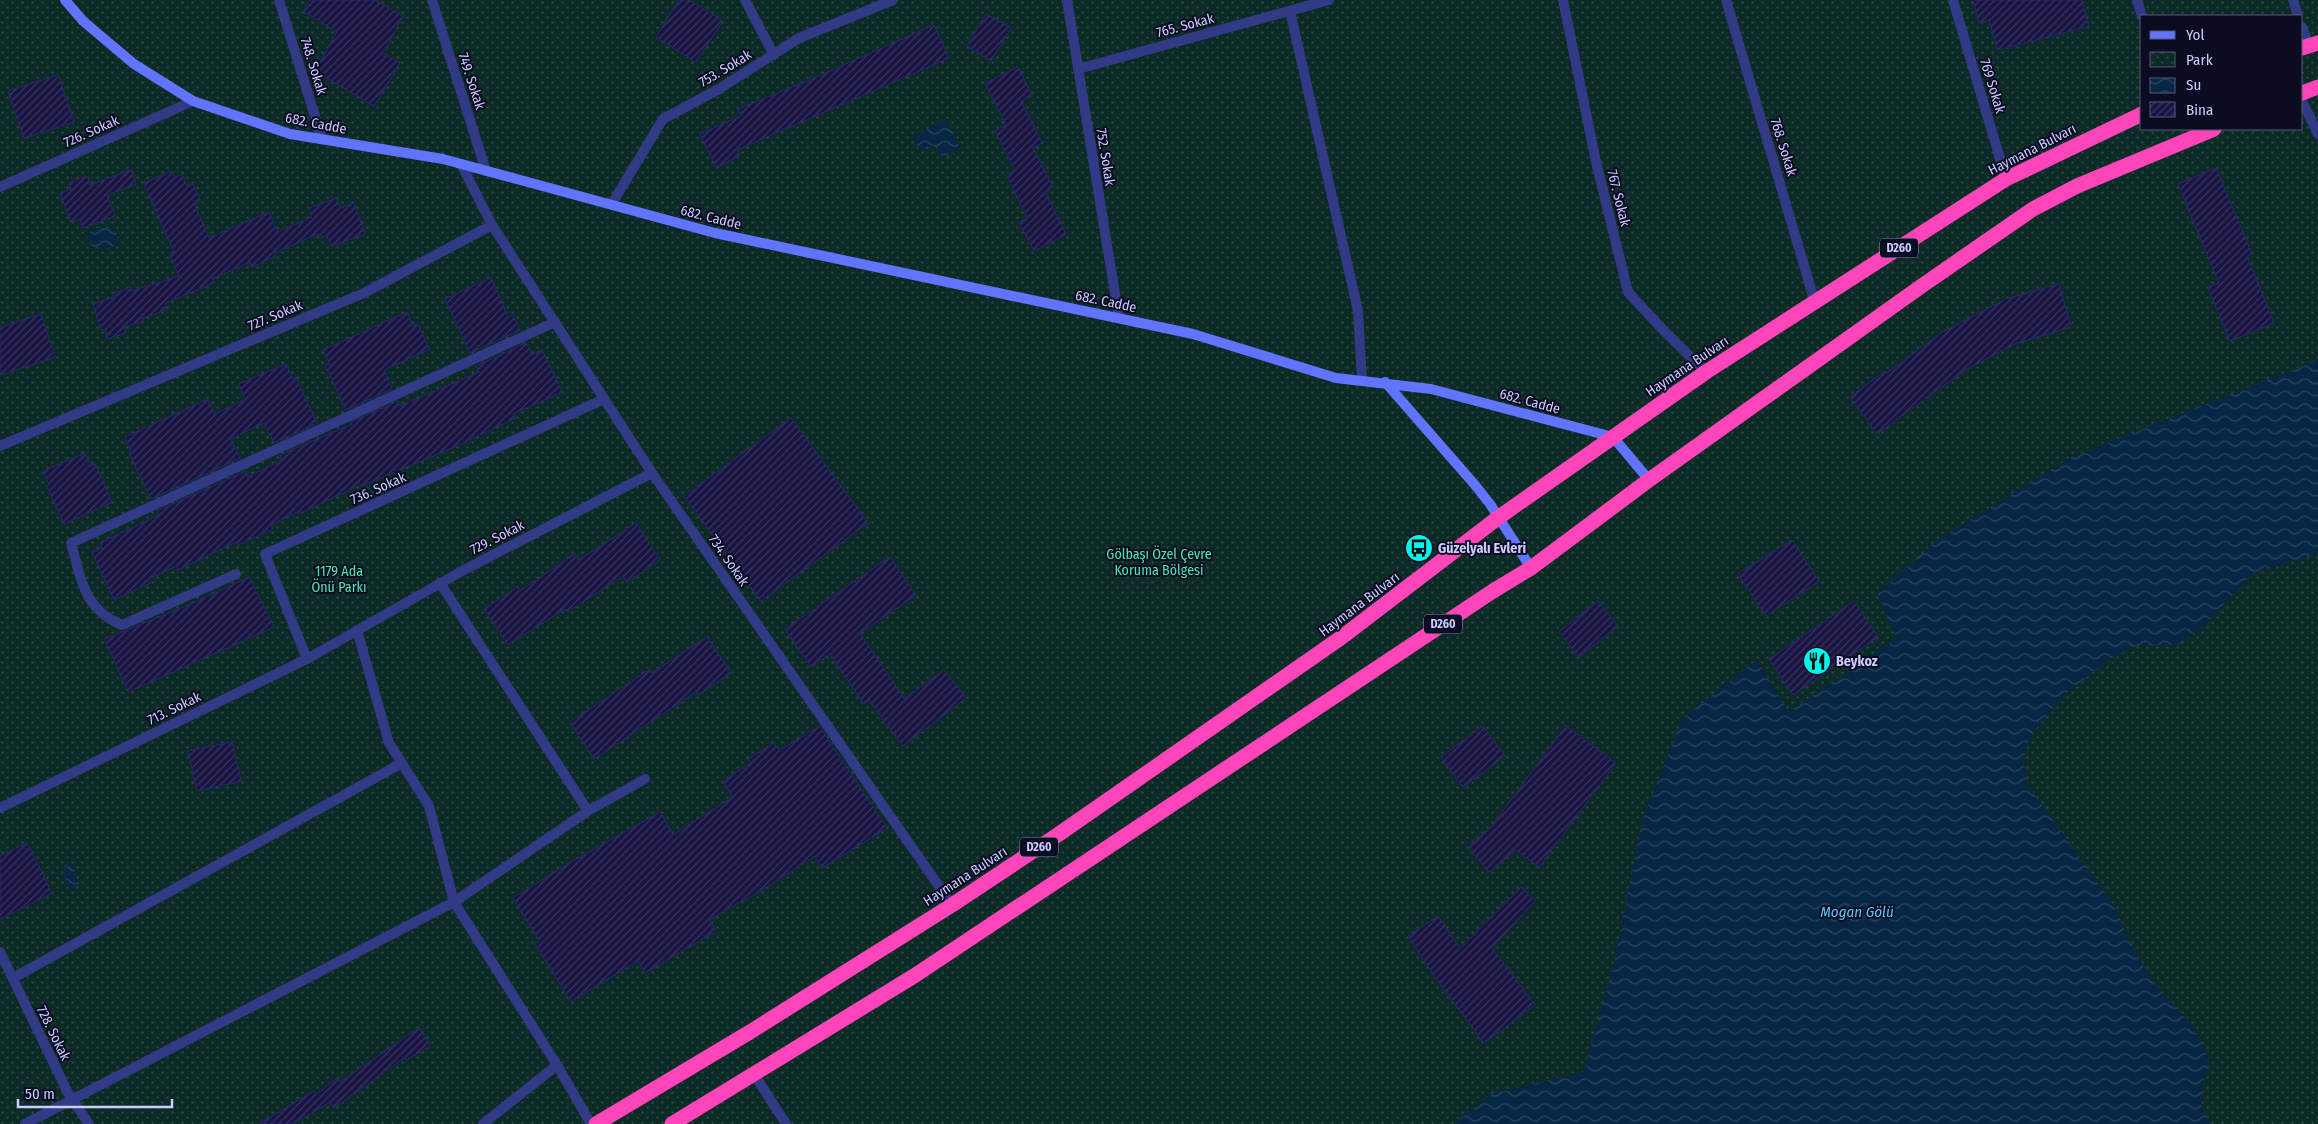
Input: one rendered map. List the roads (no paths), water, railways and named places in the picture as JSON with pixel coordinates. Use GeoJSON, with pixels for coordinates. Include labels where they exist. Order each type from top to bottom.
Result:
{"type":"FeatureCollection","features":[{"type":"Feature","properties":{"kind":"highway"},"geometry":{"type":"LineString","coordinates":[[2303,93],[2318,87]]}},
{"type":"Feature","properties":{"kind":"highway","name":"Haymana Bulvarı"},"geometry":{"type":"LineString","coordinates":[[596,1124],[750,1032],[952,905],[1059,834],[1342,638],[1499,517],[1706,372],[2006,179],[2140,115]]}},
{"type":"Feature","properties":{"kind":"highway","name":"D260"},"geometry":{"type":"LineString","coordinates":[[672,1124],[914,976],[1485,596],[1531,568],[1649,480],[1923,284],[2033,209],[2077,186],[2212,130]]}},
{"type":"Feature","properties":{"kind":"main road","name":"682. Cadde"},"geometry":{"type":"LineString","coordinates":[[65,0],[83,21],[134,64],[193,101],[290,134],[442,159],[715,233],[1193,334],[1336,378],[1385,382],[1431,389],[1613,437]]}},
{"type":"Feature","properties":{"kind":"main road"},"geometry":{"type":"LineString","coordinates":[[1385,382],[1445,447],[1499,517],[1531,568]]}},
{"type":"Feature","properties":{"kind":"main road"},"geometry":{"type":"LineString","coordinates":[[1613,437],[1649,480]]}},
{"type":"Feature","properties":{"kind":"street","name":"748. Sokak"},"geometry":{"type":"LineString","coordinates":[[279,0],[322,139]]}},
{"type":"Feature","properties":{"kind":"street","name":"749. Sokak"},"geometry":{"type":"LineString","coordinates":[[432,0],[486,171]]}},
{"type":"Feature","properties":{"kind":"street"},"geometry":{"type":"LineString","coordinates":[[744,0],[774,55]]}},
{"type":"Feature","properties":{"kind":"street","name":"753. Sokak"},"geometry":{"type":"LineString","coordinates":[[611,205],[663,119],[719,89],[799,38],[893,0]]}},
{"type":"Feature","properties":{"kind":"street","name":"752. Sokak"},"geometry":{"type":"LineString","coordinates":[[1067,0],[1119,318]]}},
{"type":"Feature","properties":{"kind":"street","name":"765. Sokak"},"geometry":{"type":"LineString","coordinates":[[1078,69],[1329,0]]}},
{"type":"Feature","properties":{"kind":"street","name":"767. Sokak"},"geometry":{"type":"LineString","coordinates":[[1563,0],[1596,162],[1628,292],[1706,372]]}},
{"type":"Feature","properties":{"kind":"street","name":"768. Sokak"},"geometry":{"type":"LineString","coordinates":[[1726,0],[1815,303]]}},
{"type":"Feature","properties":{"kind":"street","name":"769 Sokak"},"geometry":{"type":"LineString","coordinates":[[1953,0],[2006,179]]}},
{"type":"Feature","properties":{"kind":"street"},"geometry":{"type":"LineString","coordinates":[[2137,0],[2142,15]]}},
{"type":"Feature","properties":{"kind":"street"},"geometry":{"type":"LineString","coordinates":[[2293,0],[2298,15]]}},
{"type":"Feature","properties":{"kind":"street"},"geometry":{"type":"LineString","coordinates":[[1290,11],[1358,311],[1362,380]]}},
{"type":"Feature","properties":{"kind":"street"},"geometry":{"type":"LineString","coordinates":[[2303,29],[2310,45]]}},
{"type":"Feature","properties":{"kind":"street","name":"726. Sokak"},"geometry":{"type":"LineString","coordinates":[[0,187],[193,101]]}},
{"type":"Feature","properties":{"kind":"street"},"geometry":{"type":"LineString","coordinates":[[2303,103],[2318,134]]}},
{"type":"Feature","properties":{"kind":"street"},"geometry":{"type":"LineString","coordinates":[[461,164],[492,225]]}},
{"type":"Feature","properties":{"kind":"street","name":"734. Sokak"},"geometry":{"type":"LineString","coordinates":[[492,225],[652,473],[952,905]]}},
{"type":"Feature","properties":{"kind":"street","name":"727. Sokak"},"geometry":{"type":"LineString","coordinates":[[1,443],[364,293],[492,225]]}},
{"type":"Feature","properties":{"kind":"street"},"geometry":{"type":"LineString","coordinates":[[236,574],[122,625],[105,616],[95,608],[87,597],[71,543],[555,322]]}},
{"type":"Feature","properties":{"kind":"street","name":"736. Sokak"},"geometry":{"type":"LineString","coordinates":[[307,659],[265,554],[604,399]]}},
{"type":"Feature","properties":{"kind":"street","name":"729. Sokak"},"geometry":{"type":"LineString","coordinates":[[357,630],[440,584],[652,473]]}},
{"type":"Feature","properties":{"kind":"street"},"geometry":{"type":"LineString","coordinates":[[440,584],[588,810]]}},
{"type":"Feature","properties":{"kind":"street"},"geometry":{"type":"LineString","coordinates":[[357,630],[389,743],[429,806],[454,902],[557,1064],[591,1124]]}},
{"type":"Feature","properties":{"kind":"street","name":"713. Sokak"},"geometry":{"type":"LineString","coordinates":[[0,808],[307,659],[357,630]]}},
{"type":"Feature","properties":{"kind":"street"},"geometry":{"type":"LineString","coordinates":[[13,978],[402,763]]}},
{"type":"Feature","properties":{"kind":"street"},"geometry":{"type":"LineString","coordinates":[[25,1124],[454,902],[588,810],[645,779]]}},
{"type":"Feature","properties":{"kind":"street","name":"728. Sokak"},"geometry":{"type":"LineString","coordinates":[[0,952],[4,968],[13,978],[72,1100],[89,1124]]}},
{"type":"Feature","properties":{"kind":"street"},"geometry":{"type":"LineString","coordinates":[[483,1124],[557,1064]]}},
{"type":"Feature","properties":{"kind":"street"},"geometry":{"type":"LineString","coordinates":[[754,1074],[786,1124]]}},
{"type":"Feature","properties":{"kind":"water"},"geometry":{"type":"Polygon","coordinates":[[[946,120],[959,146],[958,150],[942,158],[938,148],[931,145],[919,150],[913,137],[946,120]]]}},
{"type":"Feature","properties":{"kind":"water"},"geometry":{"type":"Polygon","coordinates":[[[104,227],[118,235],[116,245],[105,249],[92,246],[87,238],[92,229],[104,227]]]}},
{"type":"Feature","properties":{"kind":"water","name":"Mogan Gölü"},"geometry":{"type":"Polygon","coordinates":[[[2318,360],[2318,553],[2252,574],[2203,627],[2180,644],[2135,646],[2107,661],[2064,695],[2031,735],[2023,759],[2027,784],[2111,901],[2152,981],[2191,1024],[2209,1058],[2203,1083],[2201,1109],[2212,1124],[1454,1124],[1491,1094],[1584,1072],[1614,963],[1642,821],[1682,719],[1757,660],[1788,712],[1896,639],[1878,593],[1936,541],[2070,458],[2318,360]]]}},
{"type":"Feature","properties":{"kind":"water"},"geometry":{"type":"Polygon","coordinates":[[[71,862],[79,884],[70,890],[62,868],[71,862]]]}},
{"type":"Feature","properties":{"kind":"place","name":"Güzelyalı Evleri"},"geometry":{"type":"Point","coordinates":[1419,548]}},
{"type":"Feature","properties":{"kind":"place","name":"Beykoz"},"geometry":{"type":"Point","coordinates":[1817,661]}},
{"type":"Feature","properties":{"kind":"park label","name":"Gölbaşı Özel Çevre Koruma Bölgesi"},"geometry":{"type":"Point","coordinates":[1159,562]}},
{"type":"Feature","properties":{"kind":"park label","name":"1179 Ada Önü Parkı"},"geometry":{"type":"Point","coordinates":[339,580]}}]}
